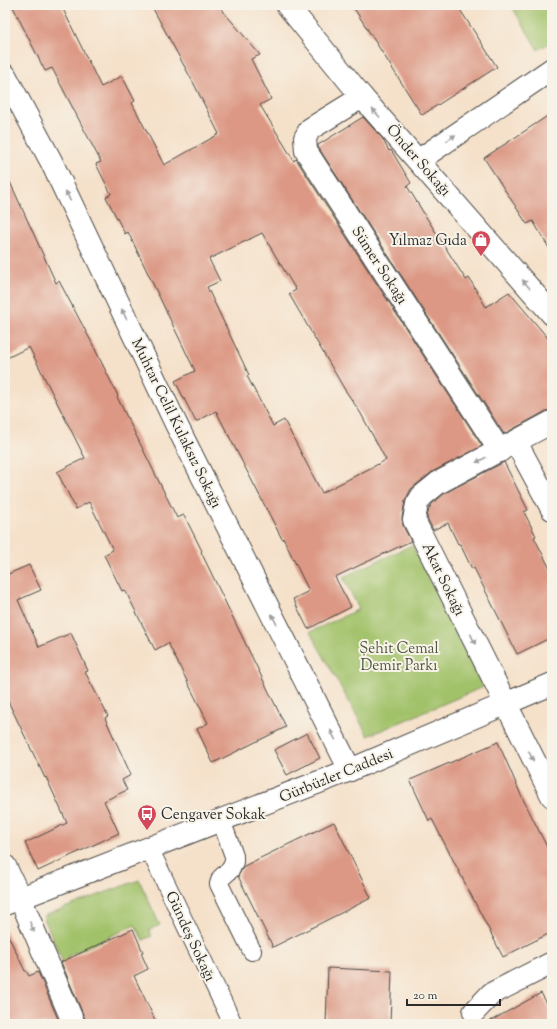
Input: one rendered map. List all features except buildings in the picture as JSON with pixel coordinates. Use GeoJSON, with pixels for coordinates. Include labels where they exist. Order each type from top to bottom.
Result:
{"type":"FeatureCollection","features":[{"type":"Feature","properties":{"kind":"street","name":"Önder Sokağı"},"geometry":{"type":"LineString","coordinates":[[287,5],[362,96],[552,314]]}},
{"type":"Feature","properties":{"kind":"street"},"geometry":{"type":"LineString","coordinates":[[419,160],[552,69]]}},
{"type":"Feature","properties":{"kind":"street","name":"Muhtar Celil Kulaksız Sokağı"},"geometry":{"type":"LineString","coordinates":[[5,75],[51,161],[176,424],[350,770]]}},
{"type":"Feature","properties":{"kind":"street","name":"Sümer Sokağı"},"geometry":{"type":"LineString","coordinates":[[362,96],[310,128],[305,138],[306,151],[552,509]]}},
{"type":"Feature","properties":{"kind":"street","name":"Akat Sokağı"},"geometry":{"type":"LineString","coordinates":[[552,422],[438,483],[422,496],[417,504],[414,520],[552,796]]}},
{"type":"Feature","properties":{"kind":"street","name":"Gürbüzler Caddesi"},"geometry":{"type":"LineString","coordinates":[[12,901],[350,770],[552,684]]}},
{"type":"Feature","properties":{"kind":"street"},"geometry":{"type":"LineString","coordinates":[[5,866],[12,901],[74,1024]]}},
{"type":"Feature","properties":{"kind":"street"},"geometry":{"type":"LineString","coordinates":[[474,1020],[492,994],[552,963]]}},
{"type":"Feature","properties":{"kind":"lane"},"geometry":{"type":"LineString","coordinates":[[221,820],[234,856],[234,862],[231,869],[221,878],[219,884],[252,951]]}},
{"type":"Feature","properties":{"kind":"lane","name":"Gündeş Sokağı"},"geometry":{"type":"LineString","coordinates":[[149,848],[233,1024]]}},
{"type":"Feature","properties":{"kind":"green space"},"geometry":{"type":"Polygon","coordinates":[[[511,5],[552,5],[552,41],[538,50],[511,5]]]}},
{"type":"Feature","properties":{"kind":"green space","name":"Şehit Cemal Demir Parkı"},"geometry":{"type":"Polygon","coordinates":[[[412,545],[483,687],[368,736],[310,632],[359,609],[343,577],[412,545]]]}},
{"type":"Feature","properties":{"kind":"green space"},"geometry":{"type":"Polygon","coordinates":[[[139,880],[160,925],[149,930],[152,936],[143,940],[135,925],[68,956],[76,976],[70,979],[43,916],[139,880]]]}},
{"type":"Feature","properties":{"kind":"place","name":"Yılmaz Gıda"},"geometry":{"type":"Point","coordinates":[481,257]}},
{"type":"Feature","properties":{"kind":"place","name":"Cengaver Sokak"},"geometry":{"type":"Point","coordinates":[147,831]}}]}
